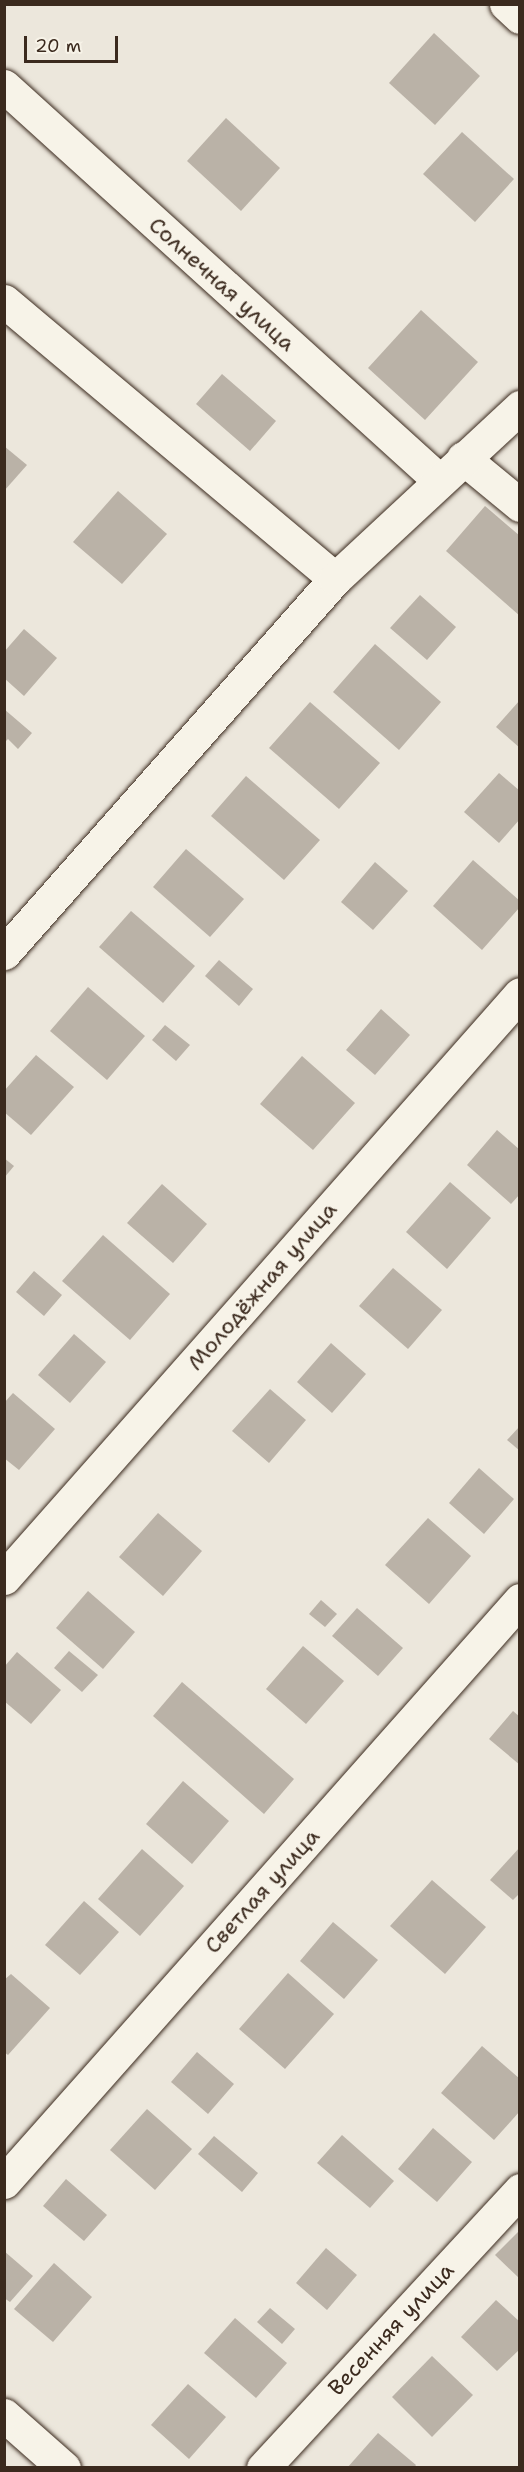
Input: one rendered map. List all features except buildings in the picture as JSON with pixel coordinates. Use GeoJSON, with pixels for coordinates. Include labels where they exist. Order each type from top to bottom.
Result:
{"type":"FeatureCollection","features":[{"type":"Feature","properties":{"kind":"street"},"geometry":{"type":"LineString","coordinates":[[506,4],[519,17]]}},
{"type":"Feature","properties":{"kind":"street","name":"Солнечная улица"},"geometry":{"type":"LineString","coordinates":[[4,86],[440,481]]}},
{"type":"Feature","properties":{"kind":"street"},"geometry":{"type":"LineString","coordinates":[[6,305],[335,579]]}},
{"type":"Feature","properties":{"kind":"street"},"geometry":{"type":"LineString","coordinates":[[4,953],[335,579],[519,407]]}},
{"type":"Feature","properties":{"kind":"street"},"geometry":{"type":"LineString","coordinates":[[463,458],[489,477],[519,505]]}},
{"type":"Feature","properties":{"kind":"street","name":"Молодёжная улица"},"geometry":{"type":"LineString","coordinates":[[4,1578],[519,994]]}},
{"type":"Feature","properties":{"kind":"street","name":"Светлая улица"},"geometry":{"type":"LineString","coordinates":[[4,2182],[519,1600]]}},
{"type":"Feature","properties":{"kind":"street","name":"Весенняя улица"},"geometry":{"type":"LineString","coordinates":[[263,2468],[519,2190]]}},
{"type":"Feature","properties":{"kind":"street"},"geometry":{"type":"LineString","coordinates":[[4,2415],[64,2468]]}}]}
